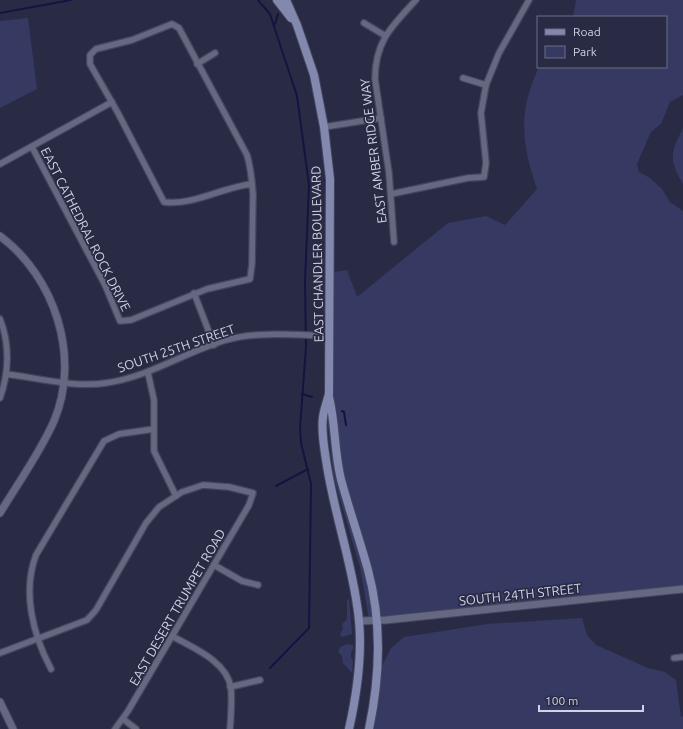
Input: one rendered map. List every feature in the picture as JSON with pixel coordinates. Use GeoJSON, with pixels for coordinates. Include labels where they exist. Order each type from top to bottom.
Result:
{"type":"FeatureCollection","features":[{"type":"Feature","properties":{"kind":"main road"},"geometry":{"type":"LineString","coordinates":[[277,0],[297,25]]}},
{"type":"Feature","properties":{"kind":"main road","name":"EAST CHANDLER BOULEVARD"},"geometry":{"type":"LineString","coordinates":[[286,0],[297,25],[314,75],[324,127],[330,179],[329,394],[323,418],[324,446],[329,483],[352,575],[359,621],[357,688],[349,729]]}},
{"type":"Feature","properties":{"kind":"main road"},"geometry":{"type":"LineString","coordinates":[[292,0],[297,25]]}},
{"type":"Feature","properties":{"kind":"main road","name":"EAST CHANDLER BOULEVARD"},"geometry":{"type":"LineString","coordinates":[[329,394],[335,419],[338,463],[368,571],[378,633],[377,678],[369,729]]}},
{"type":"Feature","properties":{"kind":"street","name":"EAST AMBER RIDGE WAY"},"geometry":{"type":"LineString","coordinates":[[394,242],[391,194],[375,67],[384,35],[416,0]]}},
{"type":"Feature","properties":{"kind":"street"},"geometry":{"type":"LineString","coordinates":[[391,194],[468,178],[484,177],[486,163],[481,113],[486,85],[499,53],[529,0]]}},
{"type":"Feature","properties":{"kind":"street"},"geometry":{"type":"LineString","coordinates":[[364,23],[384,35]]}},
{"type":"Feature","properties":{"kind":"street"},"geometry":{"type":"LineString","coordinates":[[214,345],[194,293],[222,284],[250,279],[252,264],[252,184],[251,168],[247,155],[179,28],[172,24],[132,40],[96,49],[90,56],[90,64],[112,102],[164,202],[175,204],[238,186],[252,184]]}},
{"type":"Feature","properties":{"kind":"street"},"geometry":{"type":"LineString","coordinates":[[197,64],[215,53]]}},
{"type":"Feature","properties":{"kind":"street"},"geometry":{"type":"LineString","coordinates":[[462,78],[486,85]]}},
{"type":"Feature","properties":{"kind":"street"},"geometry":{"type":"LineString","coordinates":[[0,164],[112,102]]}},
{"type":"Feature","properties":{"kind":"street"},"geometry":{"type":"LineString","coordinates":[[324,127],[381,118]]}},
{"type":"Feature","properties":{"kind":"street","name":"EAST CATHEDRAL ROCK DRIVE"},"geometry":{"type":"LineString","coordinates":[[32,147],[98,272],[120,320],[131,320],[194,293]]}},
{"type":"Feature","properties":{"kind":"street"},"geometry":{"type":"LineString","coordinates":[[0,236],[29,264],[42,283],[52,303],[63,340],[65,357],[63,382],[54,421],[0,513]]}},
{"type":"Feature","properties":{"kind":"street"},"geometry":{"type":"LineString","coordinates":[[0,319],[7,344],[6,374],[0,398]]}},
{"type":"Feature","properties":{"kind":"street","name":"SOUTH 25TH STREET"},"geometry":{"type":"LineString","coordinates":[[6,374],[63,382],[106,384],[148,373],[214,345],[242,336],[330,336]]}},
{"type":"Feature","properties":{"kind":"street"},"geometry":{"type":"LineString","coordinates":[[0,653],[82,623],[91,616],[149,519],[159,507],[176,496],[156,457],[154,400],[148,373]]}},
{"type":"Feature","properties":{"kind":"street"},"geometry":{"type":"LineString","coordinates":[[51,669],[38,640],[30,607],[31,572],[36,555],[104,441],[119,434],[154,429]]}},
{"type":"Feature","properties":{"kind":"street","name":"EAST DESERT TRUMPET ROAD"},"geometry":{"type":"LineString","coordinates":[[115,729],[123,719],[214,565],[249,505],[253,493],[229,487],[203,485],[176,496]]}},
{"type":"Feature","properties":{"kind":"street"},"geometry":{"type":"LineString","coordinates":[[214,565],[242,581],[258,585]]}},
{"type":"Feature","properties":{"kind":"street","name":"SOUTH 24TH STREET"},"geometry":{"type":"LineString","coordinates":[[359,621],[683,589]]}},
{"type":"Feature","properties":{"kind":"street"},"geometry":{"type":"LineString","coordinates":[[172,636],[211,659],[223,673],[230,687],[230,729]]}},
{"type":"Feature","properties":{"kind":"street"},"geometry":{"type":"LineString","coordinates":[[674,658],[683,657]]}},
{"type":"Feature","properties":{"kind":"street"},"geometry":{"type":"LineString","coordinates":[[230,687],[260,680]]}},
{"type":"Feature","properties":{"kind":"street"},"geometry":{"type":"LineString","coordinates":[[0,702],[13,729]]}},
{"type":"Feature","properties":{"kind":"street"},"geometry":{"type":"LineString","coordinates":[[123,719],[136,729]]}},
{"type":"Feature","properties":{"kind":"green space"},"geometry":{"type":"Polygon","coordinates":[[[576,0],[683,0],[683,95],[670,102],[661,124],[651,132],[637,164],[639,172],[650,178],[662,189],[670,202],[683,211],[683,589],[369,620],[360,567],[335,482],[332,463],[328,425],[329,273],[347,270],[357,297],[448,223],[486,216],[505,225],[537,189],[525,142],[524,127],[528,98],[532,83],[539,68],[667,68],[667,16],[573,16],[576,0]]]}},
{"type":"Feature","properties":{"kind":"green space"},"geometry":{"type":"Polygon","coordinates":[[[28,18],[37,89],[0,108],[0,21],[28,18]]]}},
{"type":"Feature","properties":{"kind":"green space"},"geometry":{"type":"Polygon","coordinates":[[[683,128],[683,184],[675,168],[673,156],[676,143],[683,128]]]}},
{"type":"Feature","properties":{"kind":"green space"},"geometry":{"type":"Polygon","coordinates":[[[349,598],[352,634],[343,637],[340,635],[341,631],[343,630],[342,624],[347,619],[347,601],[349,598]]]}},
{"type":"Feature","properties":{"kind":"green space"},"geometry":{"type":"Polygon","coordinates":[[[582,618],[587,635],[596,645],[648,668],[665,672],[676,680],[681,717],[683,716],[683,729],[372,729],[376,713],[382,666],[391,648],[404,637],[487,624],[582,618]]]}},
{"type":"Feature","properties":{"kind":"green space"},"geometry":{"type":"Polygon","coordinates":[[[347,644],[353,645],[351,652],[351,658],[353,660],[352,673],[343,663],[342,656],[338,652],[340,647],[347,644]]]}},
{"type":"Feature","properties":{"kind":"waterway"},"geometry":{"type":"LineString","coordinates":[[0,13],[71,0]]}},
{"type":"Feature","properties":{"kind":"waterway"},"geometry":{"type":"LineString","coordinates":[[258,0],[270,14],[297,96],[309,185],[305,281],[306,347],[300,428],[301,443],[311,484],[309,628],[270,668]]}},
{"type":"Feature","properties":{"kind":"waterway"},"geometry":{"type":"LineString","coordinates":[[275,24],[278,14]]}},
{"type":"Feature","properties":{"kind":"waterway"},"geometry":{"type":"LineString","coordinates":[[302,394],[312,397]]}},
{"type":"Feature","properties":{"kind":"waterway"},"geometry":{"type":"LineString","coordinates":[[342,411],[344,412],[346,425]]}},
{"type":"Feature","properties":{"kind":"waterway"},"geometry":{"type":"LineString","coordinates":[[276,486],[308,469]]}}]}
